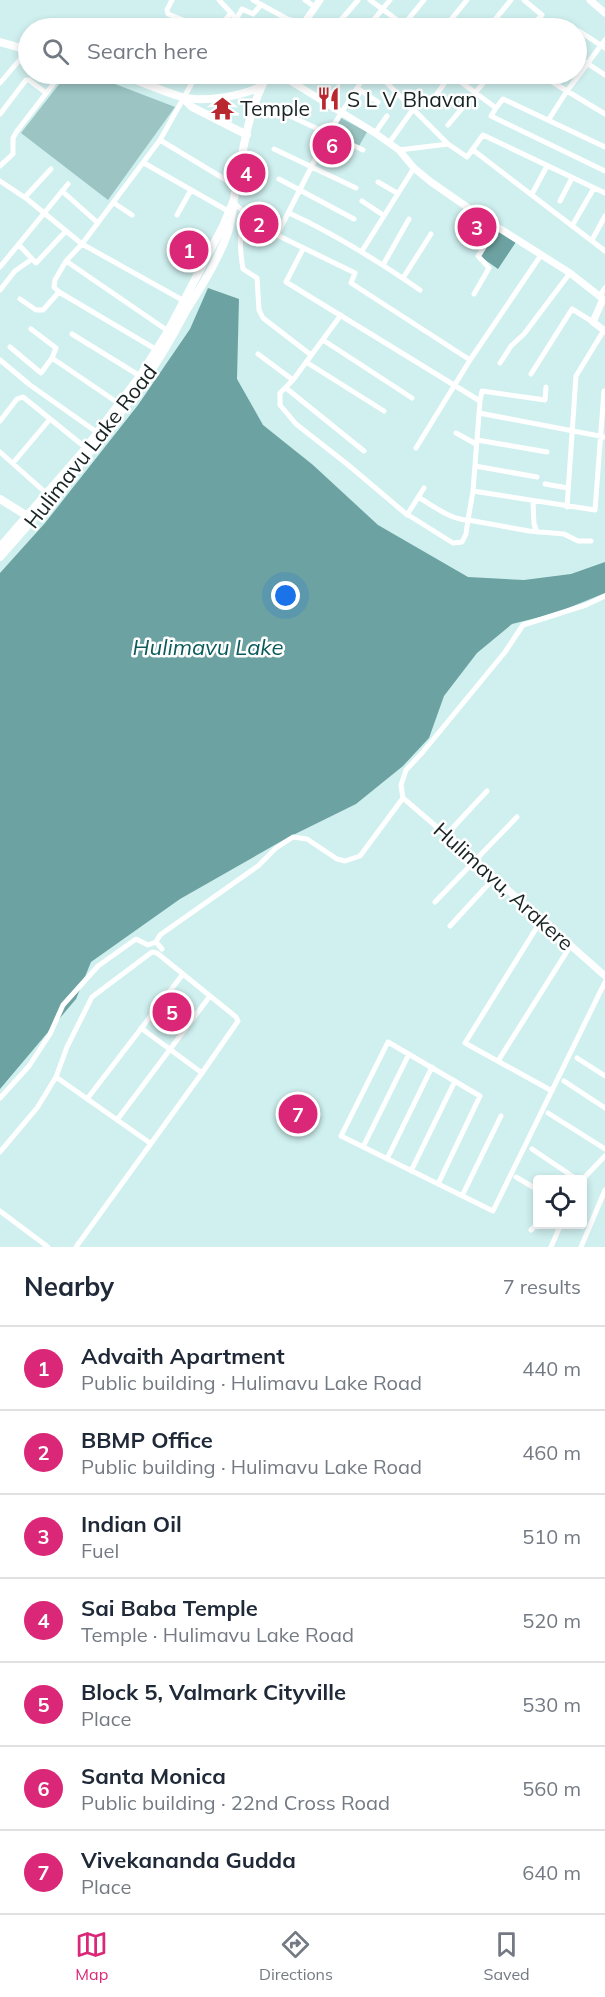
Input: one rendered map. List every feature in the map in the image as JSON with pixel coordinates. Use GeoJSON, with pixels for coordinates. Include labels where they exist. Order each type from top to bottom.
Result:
{"type":"FeatureCollection","features":[{"type":"Feature","properties":{"kind":"main road"},"geometry":{"type":"LineString","coordinates":[[0,42],[18,47]]}},
{"type":"Feature","properties":{"kind":"main road"},"geometry":{"type":"LineString","coordinates":[[146,84],[183,98],[232,96],[260,87]]}},
{"type":"Feature","properties":{"kind":"main road","name":"Hulimavu Lake Road"},"geometry":{"type":"LineString","coordinates":[[0,547],[92,451],[123,405],[226,237],[234,215],[233,202],[247,135],[262,84]]}},
{"type":"Feature","properties":{"kind":"main road"},"geometry":{"type":"LineString","coordinates":[[183,98],[192,107],[247,135]]}},
{"type":"Feature","properties":{"kind":"main road","name":"Hulimavu Lake Road"},"geometry":{"type":"LineString","coordinates":[[0,557],[46,493],[155,365],[233,202]]}},
{"type":"Feature","properties":{"kind":"main road"},"geometry":{"type":"LineString","coordinates":[[0,499],[28,520]]}},
{"type":"Feature","properties":{"kind":"main road"},"geometry":{"type":"LineString","coordinates":[[0,505],[28,520]]}},
{"type":"Feature","properties":{"kind":"street"},"geometry":{"type":"LineString","coordinates":[[172,0],[167,10],[168,14],[178,18]]}},
{"type":"Feature","properties":{"kind":"street"},"geometry":{"type":"LineString","coordinates":[[219,0],[230,14],[237,18],[242,9],[253,14],[261,5]]}},
{"type":"Feature","properties":{"kind":"street"},"geometry":{"type":"LineString","coordinates":[[253,0],[285,18]]}},
{"type":"Feature","properties":{"kind":"street"},"geometry":{"type":"LineString","coordinates":[[305,0],[318,3],[309,18]]}},
{"type":"Feature","properties":{"kind":"street"},"geometry":{"type":"LineString","coordinates":[[343,18],[358,0]]}},
{"type":"Feature","properties":{"kind":"street"},"geometry":{"type":"LineString","coordinates":[[370,0],[393,18]]}},
{"type":"Feature","properties":{"kind":"street"},"geometry":{"type":"LineString","coordinates":[[375,18],[390,0]]}},
{"type":"Feature","properties":{"kind":"street"},"geometry":{"type":"LineString","coordinates":[[411,18],[424,0]]}},
{"type":"Feature","properties":{"kind":"street"},"geometry":{"type":"LineString","coordinates":[[452,18],[467,0]]}},
{"type":"Feature","properties":{"kind":"street"},"geometry":{"type":"LineString","coordinates":[[496,18],[511,0]]}},
{"type":"Feature","properties":{"kind":"street"},"geometry":{"type":"LineString","coordinates":[[524,0],[542,15],[539,18]]}},
{"type":"Feature","properties":{"kind":"street"},"geometry":{"type":"LineString","coordinates":[[590,0],[605,13]]}},
{"type":"Feature","properties":{"kind":"street"},"geometry":{"type":"LineString","coordinates":[[227,18],[230,14]]}},
{"type":"Feature","properties":{"kind":"street"},"geometry":{"type":"LineString","coordinates":[[587,36],[603,47]]}},
{"type":"Feature","properties":{"kind":"street"},"geometry":{"type":"LineString","coordinates":[[605,40],[603,47],[587,63],[605,75]]}},
{"type":"Feature","properties":{"kind":"street"},"geometry":{"type":"LineString","coordinates":[[0,83],[18,62]]}},
{"type":"Feature","properties":{"kind":"street"},"geometry":{"type":"LineString","coordinates":[[0,114],[23,84]]}},
{"type":"Feature","properties":{"kind":"street"},"geometry":{"type":"LineString","coordinates":[[34,84],[46,93]]}},
{"type":"Feature","properties":{"kind":"street"},"geometry":{"type":"LineString","coordinates":[[0,166],[13,154],[17,131],[51,84]]}},
{"type":"Feature","properties":{"kind":"street"},"geometry":{"type":"LineString","coordinates":[[157,350],[54,287],[55,280],[66,261],[114,203],[160,140],[191,84]]}},
{"type":"Feature","properties":{"kind":"street"},"geometry":{"type":"LineString","coordinates":[[296,84],[375,133],[399,150],[414,168],[497,227],[570,273],[603,299],[593,322]]}},
{"type":"Feature","properties":{"kind":"street"},"geometry":{"type":"LineString","coordinates":[[360,84],[328,134],[277,235],[355,273],[351,283],[470,360]]}},
{"type":"Feature","properties":{"kind":"street"},"geometry":{"type":"LineString","coordinates":[[389,84],[448,144],[466,157],[483,135],[605,193]]}},
{"type":"Feature","properties":{"kind":"street"},"geometry":{"type":"LineString","coordinates":[[429,105],[444,84]]}},
{"type":"Feature","properties":{"kind":"street"},"geometry":{"type":"LineString","coordinates":[[464,84],[496,108]]}},
{"type":"Feature","properties":{"kind":"street"},"geometry":{"type":"LineString","coordinates":[[448,125],[482,84]]}},
{"type":"Feature","properties":{"kind":"street"},"geometry":{"type":"LineString","coordinates":[[556,84],[605,114]]}},
{"type":"Feature","properties":{"kind":"street"},"geometry":{"type":"LineString","coordinates":[[549,119],[572,84]]}},
{"type":"Feature","properties":{"kind":"street"},"geometry":{"type":"LineString","coordinates":[[357,88],[378,102]]}},
{"type":"Feature","properties":{"kind":"street"},"geometry":{"type":"LineString","coordinates":[[605,147],[503,99],[491,116],[605,171]]}},
{"type":"Feature","properties":{"kind":"street"},"geometry":{"type":"LineString","coordinates":[[389,143],[414,108]]}},
{"type":"Feature","properties":{"kind":"street"},"geometry":{"type":"LineString","coordinates":[[288,115],[363,150]]}},
{"type":"Feature","properties":{"kind":"street"},"geometry":{"type":"LineString","coordinates":[[375,133],[387,116]]}},
{"type":"Feature","properties":{"kind":"street"},"geometry":{"type":"LineString","coordinates":[[160,140],[236,186]]}},
{"type":"Feature","properties":{"kind":"street"},"geometry":{"type":"LineString","coordinates":[[399,150],[448,144]]}},
{"type":"Feature","properties":{"kind":"street"},"geometry":{"type":"LineString","coordinates":[[274,149],[356,188]]}},
{"type":"Feature","properties":{"kind":"street"},"geometry":{"type":"LineString","coordinates":[[473,150],[605,251]]}},
{"type":"Feature","properties":{"kind":"street"},"geometry":{"type":"LineString","coordinates":[[144,163],[228,211]]}},
{"type":"Feature","properties":{"kind":"street"},"geometry":{"type":"LineString","coordinates":[[532,194],[548,166]]}},
{"type":"Feature","properties":{"kind":"street"},"geometry":{"type":"LineString","coordinates":[[362,251],[414,168]]}},
{"type":"Feature","properties":{"kind":"street"},"geometry":{"type":"LineString","coordinates":[[25,198],[51,169]]}},
{"type":"Feature","properties":{"kind":"street"},"geometry":{"type":"LineString","coordinates":[[560,201],[572,178]]}},
{"type":"Feature","properties":{"kind":"street"},"geometry":{"type":"LineString","coordinates":[[279,179],[354,219]]}},
{"type":"Feature","properties":{"kind":"street"},"geometry":{"type":"LineString","coordinates":[[0,181],[82,244],[187,302]]}},
{"type":"Feature","properties":{"kind":"street"},"geometry":{"type":"LineString","coordinates":[[378,182],[397,193]]}},
{"type":"Feature","properties":{"kind":"street"},"geometry":{"type":"LineString","coordinates":[[0,267],[68,184]]}},
{"type":"Feature","properties":{"kind":"street"},"geometry":{"type":"LineString","coordinates":[[572,226],[594,188]]}},
{"type":"Feature","properties":{"kind":"street"},"geometry":{"type":"LineString","coordinates":[[177,215],[191,190]]}},
{"type":"Feature","properties":{"kind":"street"},"geometry":{"type":"LineString","coordinates":[[62,191],[98,223]]}},
{"type":"Feature","properties":{"kind":"street"},"geometry":{"type":"LineString","coordinates":[[362,201],[383,215]]}},
{"type":"Feature","properties":{"kind":"street"},"geometry":{"type":"LineString","coordinates":[[233,202],[244,212],[239,237],[243,269],[258,279],[259,310],[263,318],[311,355]]}},
{"type":"Feature","properties":{"kind":"street"},"geometry":{"type":"LineString","coordinates":[[114,203],[132,215]]}},
{"type":"Feature","properties":{"kind":"street"},"geometry":{"type":"LineString","coordinates":[[289,213],[322,228],[362,251],[420,290]]}},
{"type":"Feature","properties":{"kind":"street"},"geometry":{"type":"LineString","coordinates":[[592,240],[605,216]]}},
{"type":"Feature","properties":{"kind":"street"},"geometry":{"type":"LineString","coordinates":[[383,265],[410,219]]}},
{"type":"Feature","properties":{"kind":"street"},"geometry":{"type":"LineString","coordinates":[[474,294],[489,268],[478,256],[497,227]]}},
{"type":"Feature","properties":{"kind":"street"},"geometry":{"type":"LineString","coordinates":[[19,245],[36,263],[66,231]]}},
{"type":"Feature","properties":{"kind":"street"},"geometry":{"type":"LineString","coordinates":[[403,278],[431,234]]}},
{"type":"Feature","properties":{"kind":"street"},"geometry":{"type":"LineString","coordinates":[[303,249],[286,282],[480,401]]}},
{"type":"Feature","properties":{"kind":"street"},"geometry":{"type":"LineString","coordinates":[[416,448],[470,360],[541,255]]}},
{"type":"Feature","properties":{"kind":"street"},"geometry":{"type":"LineString","coordinates":[[0,290],[15,271],[32,259]]}},
{"type":"Feature","properties":{"kind":"street"},"geometry":{"type":"LineString","coordinates":[[66,261],[168,331]]}},
{"type":"Feature","properties":{"kind":"street"},"geometry":{"type":"LineString","coordinates":[[500,363],[570,273]]}},
{"type":"Feature","properties":{"kind":"street"},"geometry":{"type":"LineString","coordinates":[[599,297],[605,288]]}},
{"type":"Feature","properties":{"kind":"street"},"geometry":{"type":"LineString","coordinates":[[20,299],[36,310],[43,310],[59,292]]}},
{"type":"Feature","properties":{"kind":"street"},"geometry":{"type":"LineString","coordinates":[[531,374],[572,309],[605,330],[576,376],[567,507]]}},
{"type":"Feature","properties":{"kind":"street"},"geometry":{"type":"LineString","coordinates":[[341,315],[293,380],[280,393],[278,401],[296,424],[407,515],[453,543],[459,544],[466,534],[482,391],[545,400],[546,387]]}},
{"type":"Feature","properties":{"kind":"street"},"geometry":{"type":"LineString","coordinates":[[10,347],[41,373],[56,348],[32,329]]}},
{"type":"Feature","properties":{"kind":"street"},"geometry":{"type":"LineString","coordinates":[[72,334],[140,376]]}},
{"type":"Feature","properties":{"kind":"street"},"geometry":{"type":"LineString","coordinates":[[323,339],[412,398]]}},
{"type":"Feature","properties":{"kind":"street"},"geometry":{"type":"LineString","coordinates":[[258,354],[293,380]]}},
{"type":"Feature","properties":{"kind":"street"},"geometry":{"type":"LineString","coordinates":[[52,358],[123,405]]}},
{"type":"Feature","properties":{"kind":"street"},"geometry":{"type":"LineString","coordinates":[[0,360],[30,385],[98,433]]}},
{"type":"Feature","properties":{"kind":"street"},"geometry":{"type":"LineString","coordinates":[[306,362],[384,411]]}},
{"type":"Feature","properties":{"kind":"street"},"geometry":{"type":"LineString","coordinates":[[286,387],[364,451]]}},
{"type":"Feature","properties":{"kind":"street"},"geometry":{"type":"LineString","coordinates":[[472,491],[595,510],[603,436],[604,391]]}},
{"type":"Feature","properties":{"kind":"street"},"geometry":{"type":"LineString","coordinates":[[0,421],[20,397],[23,397],[86,448]]}},
{"type":"Feature","properties":{"kind":"street"},"geometry":{"type":"LineString","coordinates":[[479,413],[603,436]]}},
{"type":"Feature","properties":{"kind":"street"},"geometry":{"type":"LineString","coordinates":[[13,463],[50,418]]}},
{"type":"Feature","properties":{"kind":"street"},"geometry":{"type":"LineString","coordinates":[[456,433],[477,442],[548,452]]}},
{"type":"Feature","properties":{"kind":"street"},"geometry":{"type":"LineString","coordinates":[[0,452],[46,493]]}},
{"type":"Feature","properties":{"kind":"street"},"geometry":{"type":"LineString","coordinates":[[475,466],[537,477]]}},
{"type":"Feature","properties":{"kind":"street"},"geometry":{"type":"LineString","coordinates":[[544,484],[568,488]]}},
{"type":"Feature","properties":{"kind":"street"},"geometry":{"type":"LineString","coordinates":[[407,515],[424,488]]}},
{"type":"Feature","properties":{"kind":"street"},"geometry":{"type":"LineString","coordinates":[[418,497],[449,515],[465,520],[537,532],[564,534],[578,541],[591,541]]}},
{"type":"Feature","properties":{"kind":"street"},"geometry":{"type":"LineString","coordinates":[[533,501],[534,524],[537,532]]}},
{"type":"Feature","properties":{"kind":"street"},"geometry":{"type":"LineString","coordinates":[[0,1098],[34,1058],[50,1034],[63,1005],[98,966],[136,939],[148,945],[156,942],[160,935],[258,866],[289,839],[298,837],[307,839],[337,859],[345,861],[360,856],[403,798],[401,785],[406,770],[505,651],[523,625],[586,605],[605,596]]}},
{"type":"Feature","properties":{"kind":"street"},"geometry":{"type":"LineString","coordinates":[[446,835],[487,791]]}},
{"type":"Feature","properties":{"kind":"street","name":"Hulimavu, Arakere"},"geometry":{"type":"LineString","coordinates":[[403,798],[605,976]]}},
{"type":"Feature","properties":{"kind":"street"},"geometry":{"type":"LineString","coordinates":[[435,902],[517,817]]}},
{"type":"Feature","properties":{"kind":"street"},"geometry":{"type":"LineString","coordinates":[[450,926],[495,877]]}},
{"type":"Feature","properties":{"kind":"street"},"geometry":{"type":"LineString","coordinates":[[542,919],[465,1043],[552,1091]]}},
{"type":"Feature","properties":{"kind":"street"},"geometry":{"type":"LineString","coordinates":[[156,942],[162,949]]}},
{"type":"Feature","properties":{"kind":"street"},"geometry":{"type":"LineString","coordinates":[[498,1061],[571,945]]}},
{"type":"Feature","properties":{"kind":"street"},"geometry":{"type":"LineString","coordinates":[[0,1152],[37,1108],[56,1077],[67,1047],[95,994],[152,952],[157,953],[236,1017],[238,1021],[202,1073],[76,1247]]}},
{"type":"Feature","properties":{"kind":"street"},"geometry":{"type":"LineString","coordinates":[[87,1099],[183,974]]}},
{"type":"Feature","properties":{"kind":"street"},"geometry":{"type":"LineString","coordinates":[[438,1184],[480,1096],[388,1042],[341,1136],[411,1171],[493,1211],[605,982]]}},
{"type":"Feature","properties":{"kind":"street"},"geometry":{"type":"LineString","coordinates":[[117,1120],[210,996]]}},
{"type":"Feature","properties":{"kind":"street"},"geometry":{"type":"LineString","coordinates":[[141,1028],[202,1073]]}},
{"type":"Feature","properties":{"kind":"street"},"geometry":{"type":"LineString","coordinates":[[363,1147],[409,1054]]}},
{"type":"Feature","properties":{"kind":"street"},"geometry":{"type":"LineString","coordinates":[[578,1058],[605,1076]]}},
{"type":"Feature","properties":{"kind":"street"},"geometry":{"type":"LineString","coordinates":[[387,1159],[432,1067]]}},
{"type":"Feature","properties":{"kind":"street"},"geometry":{"type":"LineString","coordinates":[[56,1077],[150,1143]]}},
{"type":"Feature","properties":{"kind":"street"},"geometry":{"type":"LineString","coordinates":[[411,1171],[455,1081]]}},
{"type":"Feature","properties":{"kind":"street"},"geometry":{"type":"LineString","coordinates":[[564,1081],[605,1107]]}},
{"type":"Feature","properties":{"kind":"street"},"geometry":{"type":"LineString","coordinates":[[548,1113],[605,1149]]}},
{"type":"Feature","properties":{"kind":"street"},"geometry":{"type":"LineString","coordinates":[[462,1196],[501,1116]]}},
{"type":"Feature","properties":{"kind":"street"},"geometry":{"type":"LineString","coordinates":[[532,1149],[574,1175]]}},
{"type":"Feature","properties":{"kind":"street"},"geometry":{"type":"LineString","coordinates":[[584,1175],[605,1156]]}},
{"type":"Feature","properties":{"kind":"street"},"geometry":{"type":"LineString","coordinates":[[516,1177],[533,1188]]}},
{"type":"Feature","properties":{"kind":"street"},"geometry":{"type":"LineString","coordinates":[[581,1247],[605,1190]]}},
{"type":"Feature","properties":{"kind":"street"},"geometry":{"type":"LineString","coordinates":[[0,1211],[48,1247]]}},
{"type":"Feature","properties":{"kind":"street"},"geometry":{"type":"LineString","coordinates":[[551,1247],[559,1229]]}},
{"type":"Feature","properties":{"kind":"shaded area"},"geometry":{"type":"Polygon","coordinates":[[[59,84],[115,84],[175,107],[108,200],[21,133],[59,84]]]}},
{"type":"Feature","properties":{"kind":"shaded area"},"geometry":{"type":"Polygon","coordinates":[[[341,118],[367,132],[359,146],[334,132],[341,118]]]}},
{"type":"Feature","properties":{"kind":"water"},"geometry":{"type":"Polygon","coordinates":[[[497,230],[516,242],[498,269],[481,257],[497,230]]]}},
{"type":"Feature","properties":{"kind":"water","name":"Hulimavu Lake"},"geometry":{"type":"Polygon","coordinates":[[[208,288],[239,299],[237,379],[263,425],[313,465],[378,525],[468,577],[524,580],[571,574],[605,562],[605,593],[556,613],[512,624],[477,653],[444,696],[429,738],[403,766],[356,804],[287,838],[180,899],[91,962],[76,999],[0,1089],[0,573],[45,523],[138,405],[190,329],[208,288]]]}},
{"type":"Feature","properties":{"kind":"place","name":"S L V Bhavan"},"geometry":{"type":"Point","coordinates":[329,99]}},
{"type":"Feature","properties":{"kind":"place","name":"Temple"},"geometry":{"type":"Point","coordinates":[222,108]}},
{"type":"Feature","properties":{"kind":"place","name":"Santa Monica"},"geometry":{"type":"Point","coordinates":[332,145]}},
{"type":"Feature","properties":{"kind":"place","name":"Sai Baba Temple"},"geometry":{"type":"Point","coordinates":[246,173]}},
{"type":"Feature","properties":{"kind":"place","name":"BBMP Office"},"geometry":{"type":"Point","coordinates":[259,224]}},
{"type":"Feature","properties":{"kind":"place","name":"Indian Oil"},"geometry":{"type":"Point","coordinates":[477,227]}},
{"type":"Feature","properties":{"kind":"place","name":"Advaith Apartment"},"geometry":{"type":"Point","coordinates":[189,250]}},
{"type":"Feature","properties":{"kind":"place","name":"Block 5, Valmark Cityville"},"geometry":{"type":"Point","coordinates":[172,1012]}},
{"type":"Feature","properties":{"kind":"place","name":"Vivekananda Gudda"},"geometry":{"type":"Point","coordinates":[298,1114]}}]}
